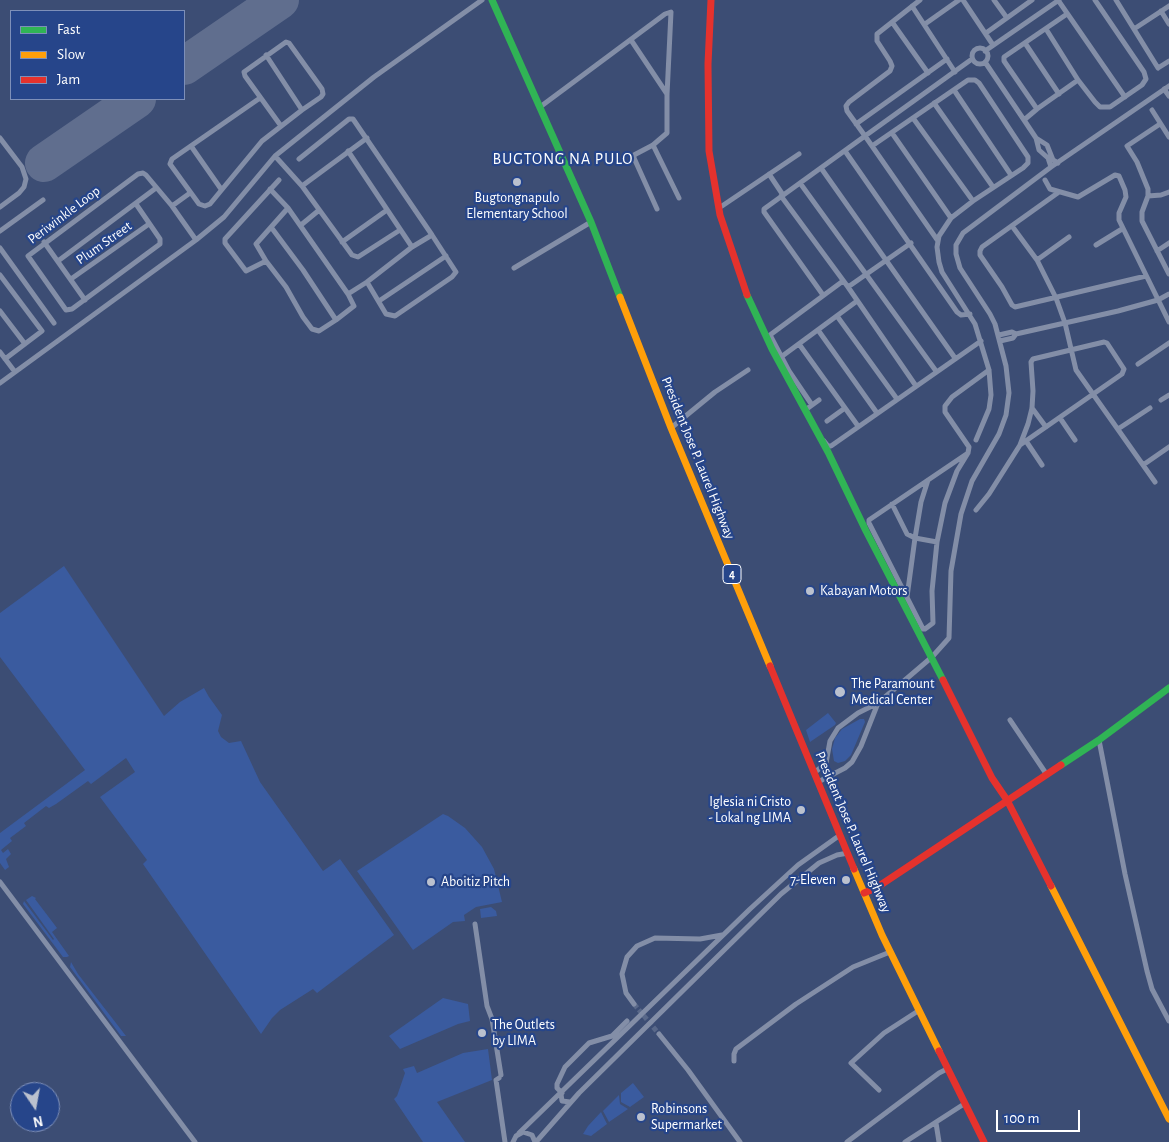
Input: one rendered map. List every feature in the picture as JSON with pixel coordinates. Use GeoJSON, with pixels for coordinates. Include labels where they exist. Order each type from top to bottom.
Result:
{"type":"FeatureCollection","features":[{"type":"Feature","properties":{"kind":"main road","name":"President Jose P. Laurel Highway"},"geometry":{"type":"LineString","coordinates":[[492,0],[591,222],[671,428],[864,893],[918,1011],[984,1142]]}},
{"type":"Feature","properties":{"kind":"main road"},"geometry":{"type":"LineString","coordinates":[[711,0],[708,64],[709,151],[720,215],[742,282],[772,349],[828,452],[866,531],[932,657],[992,778],[1007,800],[1169,1120]]}},
{"type":"Feature","properties":{"kind":"main road"},"geometry":{"type":"LineString","coordinates":[[864,893],[876,888],[1099,740],[1169,688]]}},
{"type":"Feature","properties":{"kind":"street"},"geometry":{"type":"LineString","coordinates":[[0,383],[196,240],[224,217],[275,156],[374,78],[482,0]]}},
{"type":"Feature","properties":{"kind":"street"},"geometry":{"type":"LineString","coordinates":[[920,0],[877,34],[877,41],[892,66],[890,70],[846,106],[847,111],[939,241]]}},
{"type":"Feature","properties":{"kind":"street"},"geometry":{"type":"LineString","coordinates":[[925,24],[961,0],[993,45]]}},
{"type":"Feature","properties":{"kind":"street"},"geometry":{"type":"LineString","coordinates":[[994,0],[1007,18]]}},
{"type":"Feature","properties":{"kind":"street"},"geometry":{"type":"LineString","coordinates":[[985,51],[1059,0],[1125,97]]}},
{"type":"Feature","properties":{"kind":"street"},"geometry":{"type":"LineString","coordinates":[[1046,28],[1094,102],[1100,107],[1110,106],[1142,85],[1146,79],[1144,72],[1095,0]]}},
{"type":"Feature","properties":{"kind":"street"},"geometry":{"type":"LineString","coordinates":[[986,33],[1028,1]]}},
{"type":"Feature","properties":{"kind":"street"},"geometry":{"type":"LineString","coordinates":[[1118,1],[1158,68],[1169,61]]}},
{"type":"Feature","properties":{"kind":"street"},"geometry":{"type":"LineString","coordinates":[[912,6],[955,72]]}},
{"type":"Feature","properties":{"kind":"street"},"geometry":{"type":"LineString","coordinates":[[1134,29],[1169,6]]}},
{"type":"Feature","properties":{"kind":"street"},"geometry":{"type":"LineString","coordinates":[[1161,11],[1169,24]]}},
{"type":"Feature","properties":{"kind":"street"},"geometry":{"type":"LineString","coordinates":[[540,107],[666,13],[671,12],[667,133],[653,145],[634,155],[657,209]]}},
{"type":"Feature","properties":{"kind":"street"},"geometry":{"type":"LineString","coordinates":[[1037,109],[1004,61],[1004,57],[1067,14]]}},
{"type":"Feature","properties":{"kind":"street"},"geometry":{"type":"LineString","coordinates":[[892,22],[928,73]]}},
{"type":"Feature","properties":{"kind":"street"},"geometry":{"type":"LineString","coordinates":[[631,40],[667,95]]}},
{"type":"Feature","properties":{"kind":"street"},"geometry":{"type":"LineString","coordinates":[[260,98],[172,159],[170,164],[190,193],[200,204],[205,206],[210,204],[262,141],[323,94],[322,89],[289,43],[286,42],[244,72],[281,126]]}},
{"type":"Feature","properties":{"kind":"street"},"geometry":{"type":"LineString","coordinates":[[1025,43],[1059,94]]}},
{"type":"Feature","properties":{"kind":"street"},"geometry":{"type":"LineString","coordinates":[[823,295],[764,212],[764,208],[955,72],[972,59],[976,49],[981,48],[985,51],[987,58],[985,62]]}},
{"type":"Feature","properties":{"kind":"street"},"geometry":{"type":"LineString","coordinates":[[266,55],[302,110]]}},
{"type":"Feature","properties":{"kind":"street"},"geometry":{"type":"LineString","coordinates":[[972,59],[978,64],[985,62]]}},
{"type":"Feature","properties":{"kind":"street"},"geometry":{"type":"LineString","coordinates":[[856,124],[947,60]]}},
{"type":"Feature","properties":{"kind":"street"},"geometry":{"type":"LineString","coordinates":[[985,62],[1036,138],[1039,150],[1048,158],[1051,167]]}},
{"type":"Feature","properties":{"kind":"street"},"geometry":{"type":"LineString","coordinates":[[872,146],[968,80],[974,80],[978,83],[1029,160],[1028,163],[951,218],[939,236],[937,247],[942,272],[970,314],[981,341],[989,370],[991,395],[989,409],[976,440]]}},
{"type":"Feature","properties":{"kind":"street"},"geometry":{"type":"LineString","coordinates":[[1024,120],[1078,80]]}},
{"type":"Feature","properties":{"kind":"street"},"geometry":{"type":"LineString","coordinates":[[814,773],[826,763],[829,744],[835,732],[858,713],[878,702],[932,657],[949,638],[951,571],[961,514],[972,481],[999,434],[1006,414],[1010,392],[999,335],[990,314],[960,268],[956,254],[956,245],[963,233],[1051,167],[1167,87],[1169,96]]}},
{"type":"Feature","properties":{"kind":"street"},"geometry":{"type":"LineString","coordinates":[[954,90],[1011,175]]}},
{"type":"Feature","properties":{"kind":"street"},"geometry":{"type":"LineString","coordinates":[[934,104],[993,188]]}},
{"type":"Feature","properties":{"kind":"street"},"geometry":{"type":"LineString","coordinates":[[1152,110],[1169,137]]}},
{"type":"Feature","properties":{"kind":"street"},"geometry":{"type":"LineString","coordinates":[[913,118],[973,201]]}},
{"type":"Feature","properties":{"kind":"street"},"geometry":{"type":"LineString","coordinates":[[299,159],[349,119],[353,119],[456,272],[452,277],[395,316],[386,314],[367,282]]}},
{"type":"Feature","properties":{"kind":"street"},"geometry":{"type":"LineString","coordinates":[[1160,124],[1127,146],[1144,177],[1148,196],[1142,212],[1142,220],[1169,274]]}},
{"type":"Feature","properties":{"kind":"street"},"geometry":{"type":"LineString","coordinates":[[892,133],[951,218]]}},
{"type":"Feature","properties":{"kind":"street"},"geometry":{"type":"LineString","coordinates":[[0,138],[22,167],[26,179],[20,193],[0,207]]}},
{"type":"Feature","properties":{"kind":"street"},"geometry":{"type":"LineString","coordinates":[[302,186],[367,138]]}},
{"type":"Feature","properties":{"kind":"street"},"geometry":{"type":"LineString","coordinates":[[1036,138],[1047,145],[1053,160],[1058,163]]}},
{"type":"Feature","properties":{"kind":"street"},"geometry":{"type":"LineString","coordinates":[[653,145],[679,198]]}},
{"type":"Feature","properties":{"kind":"street"},"geometry":{"type":"LineString","coordinates":[[191,146],[221,189]]}},
{"type":"Feature","properties":{"kind":"street"},"geometry":{"type":"LineString","coordinates":[[348,151],[412,247]]}},
{"type":"Feature","properties":{"kind":"street"},"geometry":{"type":"LineString","coordinates":[[845,151],[911,243],[956,312],[961,316],[970,314]]}},
{"type":"Feature","properties":{"kind":"street"},"geometry":{"type":"LineString","coordinates":[[722,206],[800,154]]}},
{"type":"Feature","properties":{"kind":"street"},"geometry":{"type":"LineString","coordinates":[[275,156],[302,186],[318,211],[352,255],[358,258],[400,230]]}},
{"type":"Feature","properties":{"kind":"street"},"geometry":{"type":"LineString","coordinates":[[821,168],[955,358]]}},
{"type":"Feature","properties":{"kind":"street","name":"Periwinkle Loop"},"geometry":{"type":"LineString","coordinates":[[150,224],[161,242],[160,244],[72,310],[66,310],[28,258],[44,242],[138,174],[143,173],[156,188]]}},
{"type":"Feature","properties":{"kind":"street"},"geometry":{"type":"LineString","coordinates":[[769,174],[916,386]]}},
{"type":"Feature","properties":{"kind":"street"},"geometry":{"type":"LineString","coordinates":[[1045,180],[1050,189],[1082,197],[1117,175],[1126,193],[1118,216],[1122,229],[1169,322]]}},
{"type":"Feature","properties":{"kind":"street"},"geometry":{"type":"LineString","coordinates":[[266,262],[246,271],[225,243],[225,239],[279,180]]}},
{"type":"Feature","properties":{"kind":"street"},"geometry":{"type":"LineString","coordinates":[[800,183],[936,371]]}},
{"type":"Feature","properties":{"kind":"street"},"geometry":{"type":"LineString","coordinates":[[58,261],[156,188],[172,206],[196,240]]}},
{"type":"Feature","properties":{"kind":"street"},"geometry":{"type":"LineString","coordinates":[[270,189],[288,208],[301,224],[354,306],[319,331],[312,328],[303,317],[286,287],[266,262],[256,244],[288,208]]}},
{"type":"Feature","properties":{"kind":"street"},"geometry":{"type":"LineString","coordinates":[[1058,192],[982,247],[980,255],[1013,306],[1056,298],[1146,276]]}},
{"type":"Feature","properties":{"kind":"street"},"geometry":{"type":"LineString","coordinates":[[1148,196],[1169,192]]}},
{"type":"Feature","properties":{"kind":"street"},"geometry":{"type":"LineString","coordinates":[[172,206],[190,193]]}},
{"type":"Feature","properties":{"kind":"street"},"geometry":{"type":"LineString","coordinates":[[0,231],[43,200]]}},
{"type":"Feature","properties":{"kind":"street"},"geometry":{"type":"LineString","coordinates":[[136,204],[150,224]]}},
{"type":"Feature","properties":{"kind":"street"},"geometry":{"type":"LineString","coordinates":[[342,242],[387,210]]}},
{"type":"Feature","properties":{"kind":"street"},"geometry":{"type":"LineString","coordinates":[[301,224],[318,211]]}},
{"type":"Feature","properties":{"kind":"street"},"geometry":{"type":"LineString","coordinates":[[514,268],[591,222]]}},
{"type":"Feature","properties":{"kind":"street","name":"Plum Street"},"geometry":{"type":"LineString","coordinates":[[71,280],[150,224]]}},
{"type":"Feature","properties":{"kind":"street"},"geometry":{"type":"LineString","coordinates":[[1012,226],[1037,260],[1056,298],[1065,323],[1076,370],[1155,482]]}},
{"type":"Feature","properties":{"kind":"street"},"geometry":{"type":"LineString","coordinates":[[271,227],[303,270],[336,320]]}},
{"type":"Feature","properties":{"kind":"street"},"geometry":{"type":"LineString","coordinates":[[1096,245],[1122,229]]}},
{"type":"Feature","properties":{"kind":"street"},"geometry":{"type":"LineString","coordinates":[[348,294],[432,234]]}},
{"type":"Feature","properties":{"kind":"street"},"geometry":{"type":"LineString","coordinates":[[1037,260],[1069,237]]}},
{"type":"Feature","properties":{"kind":"street"},"geometry":{"type":"LineString","coordinates":[[44,242],[85,300]]}},
{"type":"Feature","properties":{"kind":"street"},"geometry":{"type":"LineString","coordinates":[[848,287],[911,243]]}},
{"type":"Feature","properties":{"kind":"street"},"geometry":{"type":"LineString","coordinates":[[1157,251],[1169,243]]}},
{"type":"Feature","properties":{"kind":"street"},"geometry":{"type":"LineString","coordinates":[[0,248],[54,323]]}},
{"type":"Feature","properties":{"kind":"street"},"geometry":{"type":"LineString","coordinates":[[379,301],[446,256]]}},
{"type":"Feature","properties":{"kind":"street"},"geometry":{"type":"LineString","coordinates":[[934,278],[942,272]]}},
{"type":"Feature","properties":{"kind":"street"},"geometry":{"type":"LineString","coordinates":[[0,275],[42,331],[5,359]]}},
{"type":"Feature","properties":{"kind":"street"},"geometry":{"type":"LineString","coordinates":[[820,400],[810,406],[781,357],[770,333],[843,281]]}},
{"type":"Feature","properties":{"kind":"street"},"geometry":{"type":"LineString","coordinates":[[999,335],[1012,332],[1016,334],[1065,323],[1158,300],[1169,294]]}},
{"type":"Feature","properties":{"kind":"street"},"geometry":{"type":"LineString","coordinates":[[781,357],[857,301]]}},
{"type":"Feature","properties":{"kind":"street"},"geometry":{"type":"LineString","coordinates":[[0,311],[25,344]]}},
{"type":"Feature","properties":{"kind":"street"},"geometry":{"type":"LineString","coordinates":[[837,316],[897,399]]}},
{"type":"Feature","properties":{"kind":"street"},"geometry":{"type":"LineString","coordinates":[[818,330],[877,413]]}},
{"type":"Feature","properties":{"kind":"street"},"geometry":{"type":"LineString","coordinates":[[1000,341],[1013,338],[1016,334]]}},
{"type":"Feature","properties":{"kind":"street"},"geometry":{"type":"LineString","coordinates":[[820,433],[826,444],[831,446],[981,341]]}},
{"type":"Feature","properties":{"kind":"street"},"geometry":{"type":"LineString","coordinates":[[976,510],[989,494],[1020,445],[1032,408],[1031,362],[1106,342],[1124,369],[1122,374],[1020,445]]}},
{"type":"Feature","properties":{"kind":"street"},"geometry":{"type":"LineString","coordinates":[[1138,364],[1169,343]]}},
{"type":"Feature","properties":{"kind":"street"},"geometry":{"type":"LineString","coordinates":[[799,344],[858,426]]}},
{"type":"Feature","properties":{"kind":"street"},"geometry":{"type":"LineString","coordinates":[[0,352],[14,372]]}},
{"type":"Feature","properties":{"kind":"street"},"geometry":{"type":"LineString","coordinates":[[671,428],[715,392],[748,370]]}},
{"type":"Feature","properties":{"kind":"street"},"geometry":{"type":"LineString","coordinates":[[968,453],[871,518],[869,523],[923,629],[932,625],[932,591],[936,542],[957,470],[968,453],[969,447],[945,412],[945,406],[952,397],[989,370]]}},
{"type":"Feature","properties":{"kind":"street"},"geometry":{"type":"LineString","coordinates":[[1161,400],[1169,395]]}},
{"type":"Feature","properties":{"kind":"street"},"geometry":{"type":"LineString","coordinates":[[827,421],[845,408]]}},
{"type":"Feature","properties":{"kind":"street"},"geometry":{"type":"LineString","coordinates":[[1032,408],[1046,427]]}},
{"type":"Feature","properties":{"kind":"street"},"geometry":{"type":"LineString","coordinates":[[1118,429],[1150,408]]}},
{"type":"Feature","properties":{"kind":"street"},"geometry":{"type":"LineString","coordinates":[[1060,418],[1075,440]]}},
{"type":"Feature","properties":{"kind":"street"},"geometry":{"type":"LineString","coordinates":[[1026,441],[1042,465]]}},
{"type":"Feature","properties":{"kind":"street"},"geometry":{"type":"LineString","coordinates":[[1143,465],[1169,447]]}},
{"type":"Feature","properties":{"kind":"street"},"geometry":{"type":"LineString","coordinates":[[949,465],[957,470]]}},
{"type":"Feature","properties":{"kind":"street"},"geometry":{"type":"LineString","coordinates":[[907,598],[915,538],[928,479]]}},
{"type":"Feature","properties":{"kind":"street"},"geometry":{"type":"LineString","coordinates":[[892,504],[907,534],[915,538],[936,542]]}},
{"type":"Feature","properties":{"kind":"street"},"geometry":{"type":"LineString","coordinates":[[818,782],[845,768],[852,762],[861,746],[878,702]]}},
{"type":"Feature","properties":{"kind":"street"},"geometry":{"type":"LineString","coordinates":[[1010,720],[1046,775]]}},
{"type":"Feature","properties":{"kind":"street"},"geometry":{"type":"LineString","coordinates":[[1099,740],[1125,874],[1147,971],[1152,989],[1169,1021]]}},
{"type":"Feature","properties":{"kind":"street"},"geometry":{"type":"LineString","coordinates":[[512,1141],[750,909],[798,865],[840,834]]}},
{"type":"Feature","properties":{"kind":"street"},"geometry":{"type":"LineString","coordinates":[[519,1133],[532,1135],[535,1142],[570,1102],[758,916],[798,879],[819,863],[833,856],[848,853]]}},
{"type":"Feature","properties":{"kind":"street"},"geometry":{"type":"LineString","coordinates":[[0,882],[195,1142]]}},
{"type":"Feature","properties":{"kind":"street"},"geometry":{"type":"LineString","coordinates":[[750,909],[758,916]]}},
{"type":"Feature","properties":{"kind":"street"},"geometry":{"type":"LineString","coordinates":[[475,924],[500,1076],[496,1080],[505,1142]]}},
{"type":"Feature","properties":{"kind":"street"},"geometry":{"type":"LineString","coordinates":[[634,1004],[626,993],[622,974],[627,957],[637,946],[655,938],[708,938],[721,935],[728,930]]}},
{"type":"Feature","properties":{"kind":"street"},"geometry":{"type":"LineString","coordinates":[[734,1061],[736,1050],[796,1004],[853,967],[890,952]]}},
{"type":"Feature","properties":{"kind":"street"},"geometry":{"type":"LineString","coordinates":[[879,1090],[851,1063],[884,1033],[918,1011]]}},
{"type":"Feature","properties":{"kind":"street"},"geometry":{"type":"LineString","coordinates":[[570,1102],[562,1101],[557,1084],[565,1067],[587,1045],[593,1041],[614,1035],[626,1021]]}},
{"type":"Feature","properties":{"kind":"street"},"geometry":{"type":"LineString","coordinates":[[659,1034],[688,1070],[740,1142]]}},
{"type":"Feature","properties":{"kind":"street"},"geometry":{"type":"LineString","coordinates":[[847,1142],[947,1069]]}},
{"type":"Feature","properties":{"kind":"street"},"geometry":{"type":"LineString","coordinates":[[905,1142],[964,1104]]}},
{"type":"Feature","properties":{"kind":"street"},"geometry":{"type":"LineString","coordinates":[[936,1123],[939,1142]]}},
{"type":"Feature","properties":{"kind":"shaded area"},"geometry":{"type":"Polygon","coordinates":[[[64,566],[164,716],[180,702],[204,688],[222,715],[218,731],[221,737],[229,743],[241,741],[260,782],[323,871],[340,859],[394,935],[317,993],[313,989],[280,1010],[261,1034],[143,864],[147,860],[100,797],[135,772],[126,758],[91,784],[88,781],[56,804],[49,808],[46,806],[24,823],[26,826],[10,838],[12,841],[1,850],[3,853],[8,849],[11,854],[6,859],[9,867],[5,870],[0,863],[0,833],[85,770],[0,657],[0,613],[64,566]]]}},
{"type":"Feature","properties":{"kind":"shaded area"},"geometry":{"type":"Polygon","coordinates":[[[828,713],[836,723],[835,725],[810,742],[806,730],[828,713]]]}},
{"type":"Feature","properties":{"kind":"shaded area"},"geometry":{"type":"Polygon","coordinates":[[[860,719],[864,719],[865,722],[851,755],[845,761],[838,763],[834,761],[832,749],[835,738],[842,729],[860,719]]]}},
{"type":"Feature","properties":{"kind":"shaded area","name":"Aboitiz Pitch"},"geometry":{"type":"Polygon","coordinates":[[[443,814],[465,828],[482,847],[494,869],[502,902],[476,907],[464,915],[465,921],[453,922],[413,950],[357,871],[443,814]]]}},
{"type":"Feature","properties":{"kind":"shaded area"},"geometry":{"type":"Polygon","coordinates":[[[32,896],[36,898],[57,928],[52,932],[69,956],[63,957],[23,904],[24,901],[53,940],[26,900],[32,896]]]}},
{"type":"Feature","properties":{"kind":"shaded area"},"geometry":{"type":"Polygon","coordinates":[[[491,907],[496,911],[497,916],[481,918],[480,909],[491,907]]]}},
{"type":"Feature","properties":{"kind":"shaded area"},"geometry":{"type":"Polygon","coordinates":[[[71,962],[78,974],[126,1036],[121,1036],[70,967],[71,962]]]}},
{"type":"Feature","properties":{"kind":"shaded area"},"geometry":{"type":"Polygon","coordinates":[[[443,998],[468,1004],[470,1021],[458,1024],[400,1049],[389,1036],[443,998]]]}},
{"type":"Feature","properties":{"kind":"shaded area"},"geometry":{"type":"Polygon","coordinates":[[[488,1049],[492,1080],[437,1102],[465,1142],[423,1142],[394,1099],[397,1096],[405,1073],[403,1069],[414,1066],[417,1073],[463,1053],[488,1049]]]}},
{"type":"Feature","properties":{"kind":"shaded area"},"geometry":{"type":"Polygon","coordinates":[[[633,1083],[644,1097],[630,1107],[621,1102],[621,1093],[633,1083]]]}},
{"type":"Feature","properties":{"kind":"shaded area"},"geometry":{"type":"Polygon","coordinates":[[[619,1095],[620,1104],[628,1109],[609,1122],[603,1111],[619,1095]]]}},
{"type":"Feature","properties":{"kind":"shaded area"},"geometry":{"type":"Polygon","coordinates":[[[601,1112],[607,1124],[591,1136],[583,1134],[588,1126],[601,1112]]]}},
{"type":"Feature","properties":{"kind":"runway"},"geometry":{"type":"LineString","coordinates":[[185,65],[280,0]]}},
{"type":"Feature","properties":{"kind":"runway"},"geometry":{"type":"LineString","coordinates":[[44,163],[136,100]]}},
{"type":"Feature","properties":{"kind":"tunnel"},"geometry":{"type":"LineString","coordinates":[[634,1004],[659,1034]]}},
{"type":"Feature","properties":{"kind":"traffic: fast"},"geometry":{"type":"LineString","coordinates":[[492,0],[591,222],[620,297]]}},
{"type":"Feature","properties":{"kind":"traffic: fast"},"geometry":{"type":"LineString","coordinates":[[747,295],[772,349],[828,452],[866,531],[943,680]]}},
{"type":"Feature","properties":{"kind":"traffic: fast"},"geometry":{"type":"LineString","coordinates":[[1061,765],[1099,740],[1169,688]]}},
{"type":"Feature","properties":{"kind":"traffic: slow"},"geometry":{"type":"LineString","coordinates":[[620,297],[671,428],[770,666]]}},
{"type":"Feature","properties":{"kind":"traffic: slow"},"geometry":{"type":"LineString","coordinates":[[854,869],[882,935],[939,1051]]}},
{"type":"Feature","properties":{"kind":"traffic: slow"},"geometry":{"type":"LineString","coordinates":[[1051,886],[1169,1119]]}},
{"type":"Feature","properties":{"kind":"traffic: jam"},"geometry":{"type":"LineString","coordinates":[[711,0],[708,64],[709,151],[720,215],[747,295]]}},
{"type":"Feature","properties":{"kind":"traffic: jam"},"geometry":{"type":"LineString","coordinates":[[770,666],[854,869]]}},
{"type":"Feature","properties":{"kind":"traffic: jam"},"geometry":{"type":"LineString","coordinates":[[943,680],[992,778],[1007,800],[1051,886]]}},
{"type":"Feature","properties":{"kind":"traffic: jam"},"geometry":{"type":"LineString","coordinates":[[864,893],[876,888],[1061,765]]}},
{"type":"Feature","properties":{"kind":"traffic: jam"},"geometry":{"type":"LineString","coordinates":[[939,1051],[984,1142]]}},
{"type":"Feature","properties":{"kind":"place","name":"Bugtongnapulo Elementary School"},"geometry":{"type":"Point","coordinates":[517,182]}},
{"type":"Feature","properties":{"kind":"place","name":"Kabayan Motors"},"geometry":{"type":"Point","coordinates":[810,591]}},
{"type":"Feature","properties":{"kind":"place","name":"The Paramount Medical Center"},"geometry":{"type":"Point","coordinates":[840,692]}},
{"type":"Feature","properties":{"kind":"place","name":"Iglesia ni Cristo - Lokal ng LIMA"},"geometry":{"type":"Point","coordinates":[801,810]}},
{"type":"Feature","properties":{"kind":"place","name":"7-Eleven"},"geometry":{"type":"Point","coordinates":[846,880]}},
{"type":"Feature","properties":{"kind":"place","name":"Aboitiz Pitch"},"geometry":{"type":"Point","coordinates":[431,882]}},
{"type":"Feature","properties":{"kind":"place","name":"The Outlets by LIMA"},"geometry":{"type":"Point","coordinates":[482,1033]}},
{"type":"Feature","properties":{"kind":"place","name":"Robinsons Supermarket"},"geometry":{"type":"Point","coordinates":[641,1117]}},
{"type":"Feature","properties":{"kind":"district","name":"BUGTONG NA PULO"},"geometry":{"type":"Point","coordinates":[563,159]}}]}
